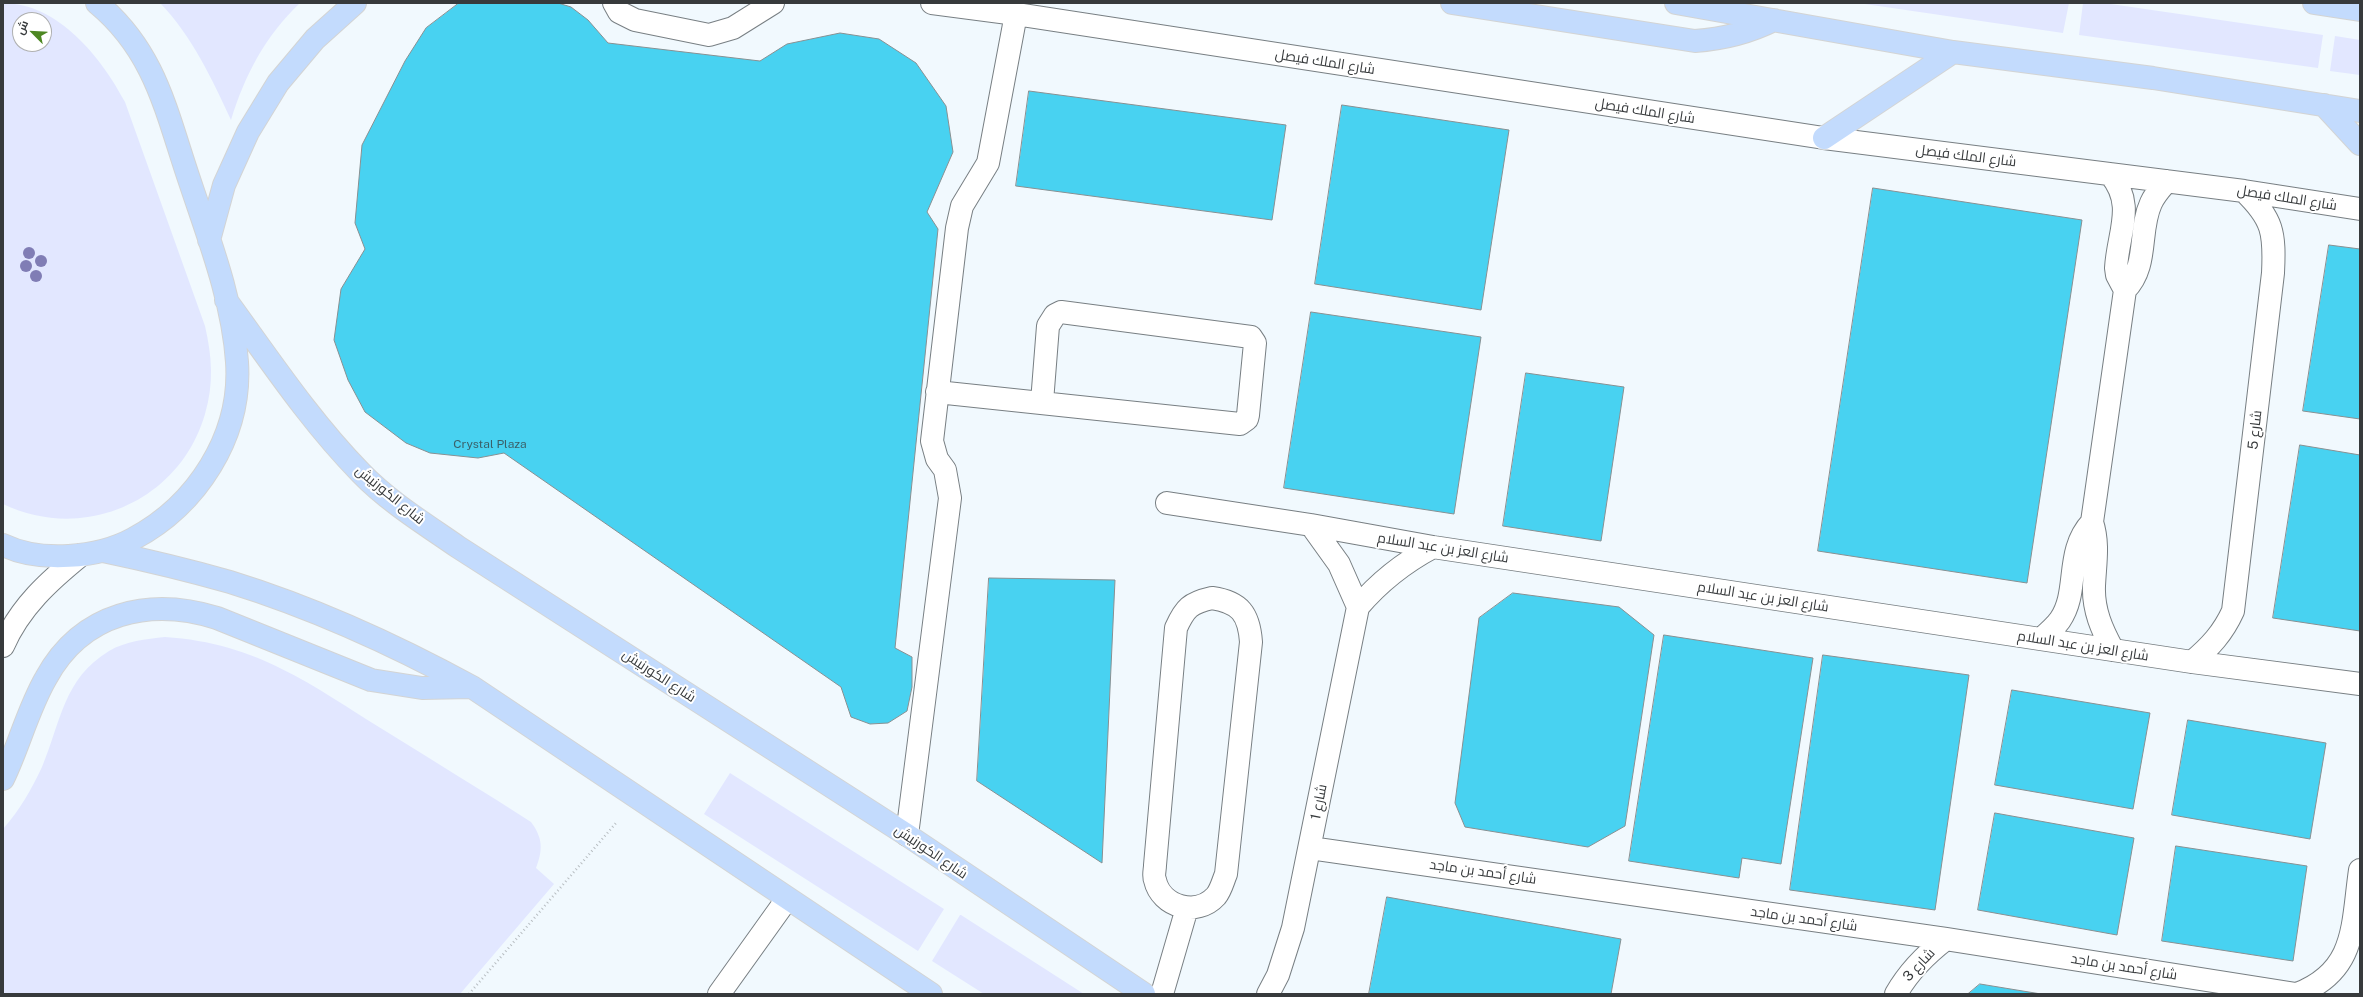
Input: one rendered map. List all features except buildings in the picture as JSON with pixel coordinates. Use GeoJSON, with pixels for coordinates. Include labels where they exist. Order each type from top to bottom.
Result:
{"type":"FeatureCollection","features":[{"type":"Feature","properties":{"kind":"main road"},"geometry":{"type":"LineString","coordinates":[[3,545],[43,555],[81,555],[103,551],[123,544],[165,519],[186,501],[203,480],[217,456],[229,426],[236,395],[238,363],[226,300],[209,240],[149,65],[134,40],[115,18],[97,3]]}},
{"type":"Feature","properties":{"kind":"main road"},"geometry":{"type":"LineString","coordinates":[[209,240],[224,185],[248,132],[278,83],[315,39],[355,3]]}},
{"type":"Feature","properties":{"kind":"main road"},"geometry":{"type":"LineString","coordinates":[[1452,3],[1695,41],[1722,40],[1749,32],[1774,20]]}},
{"type":"Feature","properties":{"kind":"main road"},"geometry":{"type":"LineString","coordinates":[[1676,3],[1953,52],[2153,78],[2360,111]]}},
{"type":"Feature","properties":{"kind":"main road"},"geometry":{"type":"LineString","coordinates":[[2314,3],[2360,10]]}},
{"type":"Feature","properties":{"kind":"main road"},"geometry":{"type":"LineString","coordinates":[[1824,138],[1953,52]]}},
{"type":"Feature","properties":{"kind":"main road"},"geometry":{"type":"LineString","coordinates":[[2324,105],[2360,144]]}},
{"type":"Feature","properties":{"kind":"main road","name":"شارع الكورنيش"},"geometry":{"type":"LineString","coordinates":[[226,300],[322,430],[362,474],[408,512],[465,551],[907,835],[1144,994]]}},
{"type":"Feature","properties":{"kind":"main road"},"geometry":{"type":"LineString","coordinates":[[103,551],[210,577],[293,604],[414,656],[472,687],[931,994]]}},
{"type":"Feature","properties":{"kind":"main road"},"geometry":{"type":"LineString","coordinates":[[3,779],[14,756],[46,677],[60,657],[77,639],[98,625],[120,615],[144,609],[169,608],[194,610],[348,671],[378,681],[422,688],[472,687]]}},
{"type":"Feature","properties":{"kind":"street"},"geometry":{"type":"LineString","coordinates":[[614,3],[619,12],[635,20],[710,35],[733,28],[773,3]]}},
{"type":"Feature","properties":{"kind":"street","name":"شارع الملك فيصل"},"geometry":{"type":"LineString","coordinates":[[932,3],[1016,14],[1824,138],[2244,191],[2360,209]]}},
{"type":"Feature","properties":{"kind":"street"},"geometry":{"type":"LineString","coordinates":[[907,835],[950,498],[945,470],[934,450],[933,432],[959,217],[962,206],[988,163],[1016,14]]}},
{"type":"Feature","properties":{"kind":"street"},"geometry":{"type":"LineString","coordinates":[[2110,174],[2118,184],[2125,211],[2116,268],[2117,275],[2125,290]]}},
{"type":"Feature","properties":{"kind":"street"},"geometry":{"type":"LineString","coordinates":[[2113,650],[2103,633],[2094,600],[2097,541],[2092,522],[2125,290],[2138,271],[2146,216],[2151,202],[2167,181]]}},
{"type":"Feature","properties":{"kind":"street","name":"شارع 5"},"geometry":{"type":"LineString","coordinates":[[2192,662],[2211,646],[2224,630],[2233,611],[2273,273],[2274,249],[2270,226],[2262,208],[2244,191]]}},
{"type":"Feature","properties":{"kind":"street"},"geometry":{"type":"LineString","coordinates":[[937,392],[1240,424],[1247,419],[1248,415],[1255,343],[1251,337],[1061,312],[1055,315],[1048,326],[1042,402]]}},
{"type":"Feature","properties":{"kind":"street","name":"شارع العز بن عبد السلام"},"geometry":{"type":"LineString","coordinates":[[1167,503],[1311,525],[1433,547],[2192,662],[2360,684]]}},
{"type":"Feature","properties":{"kind":"street"},"geometry":{"type":"LineString","coordinates":[[2041,639],[2061,619],[2068,602],[2075,550],[2084,530],[2092,522]]}},
{"type":"Feature","properties":{"kind":"street"},"geometry":{"type":"LineString","coordinates":[[1311,525],[1339,564],[1358,607]]}},
{"type":"Feature","properties":{"kind":"street","name":"شارع 1"},"geometry":{"type":"LineString","coordinates":[[1268,994],[1286,952],[1310,848],[1358,607],[1374,588],[1392,572],[1433,547]]}},
{"type":"Feature","properties":{"kind":"street"},"geometry":{"type":"LineString","coordinates":[[3,646],[24,610],[40,590],[81,555]]}},
{"type":"Feature","properties":{"kind":"street"},"geometry":{"type":"LineString","coordinates":[[1212,598],[1228,600],[1242,610],[1250,624],[1251,642],[1226,874],[1216,896],[1208,902],[1187,908],[1172,903],[1161,894],[1154,880],[1155,865],[1176,628],[1182,613],[1195,602],[1212,598]]}},
{"type":"Feature","properties":{"kind":"street","name":"شارع أحمد بن ماجد"},"geometry":{"type":"LineString","coordinates":[[1310,848],[1946,939],[2297,994]]}},
{"type":"Feature","properties":{"kind":"street"},"geometry":{"type":"LineString","coordinates":[[2297,994],[2316,987],[2332,974],[2344,957],[2350,938],[2360,870]]}},
{"type":"Feature","properties":{"kind":"street"},"geometry":{"type":"LineString","coordinates":[[719,994],[787,899]]}},
{"type":"Feature","properties":{"kind":"street"},"geometry":{"type":"LineString","coordinates":[[1162,994],[1187,908]]}},
{"type":"Feature","properties":{"kind":"street","name":"شارع 3"},"geometry":{"type":"LineString","coordinates":[[1896,994],[1907,975],[1926,954],[1946,939]]}},
{"type":"Feature","properties":{"kind":"path"},"geometry":{"type":"LineString","coordinates":[[469,994],[638,797]]}},
{"type":"Feature","properties":{"kind":"shaded area"},"geometry":{"type":"Polygon","coordinates":[[[3,3],[23,5],[42,12],[12,12],[12,52],[52,52],[52,18],[76,36],[91,51],[104,68],[125,102],[205,326],[211,370],[208,403],[205,414],[192,444],[174,470],[151,491],[125,506],[96,516],[65,519],[34,515],[3,504],[3,3]]]}},
{"type":"Feature","properties":{"kind":"shaded area"},"geometry":{"type":"Polygon","coordinates":[[[160,3],[300,3],[276,29],[266,43],[243,87],[231,120],[209,74],[192,44],[182,29],[160,3]]]}},
{"type":"Feature","properties":{"kind":"shaded area"},"geometry":{"type":"Polygon","coordinates":[[[1858,3],[2069,3],[2063,33],[1858,3]]]}},
{"type":"Feature","properties":{"kind":"shaded area"},"geometry":{"type":"Polygon","coordinates":[[[2083,3],[2104,3],[2323,35],[2318,68],[2079,35],[2083,3]]]}},
{"type":"Feature","properties":{"kind":"shaded area"},"geometry":{"type":"Polygon","coordinates":[[[2335,36],[2360,40],[2360,75],[2330,71],[2335,36]]]}},
{"type":"Feature","properties":{"kind":"shaded area"},"geometry":{"type":"Polygon","coordinates":[[[165,637],[198,641],[228,648],[256,657],[282,669],[333,698],[531,822],[538,833],[541,844],[540,855],[536,868],[554,884],[460,994],[3,994],[3,829],[20,807],[38,775],[65,703],[82,675],[94,662],[109,651],[122,645],[136,641],[165,637]]]}},
{"type":"Feature","properties":{"kind":"shaded area"},"geometry":{"type":"Polygon","coordinates":[[[730,773],[944,909],[918,951],[704,814],[730,773]]]}},
{"type":"Feature","properties":{"kind":"shaded area"},"geometry":{"type":"Polygon","coordinates":[[[960,915],[1084,994],[984,994],[932,961],[960,915]]]}}]}
